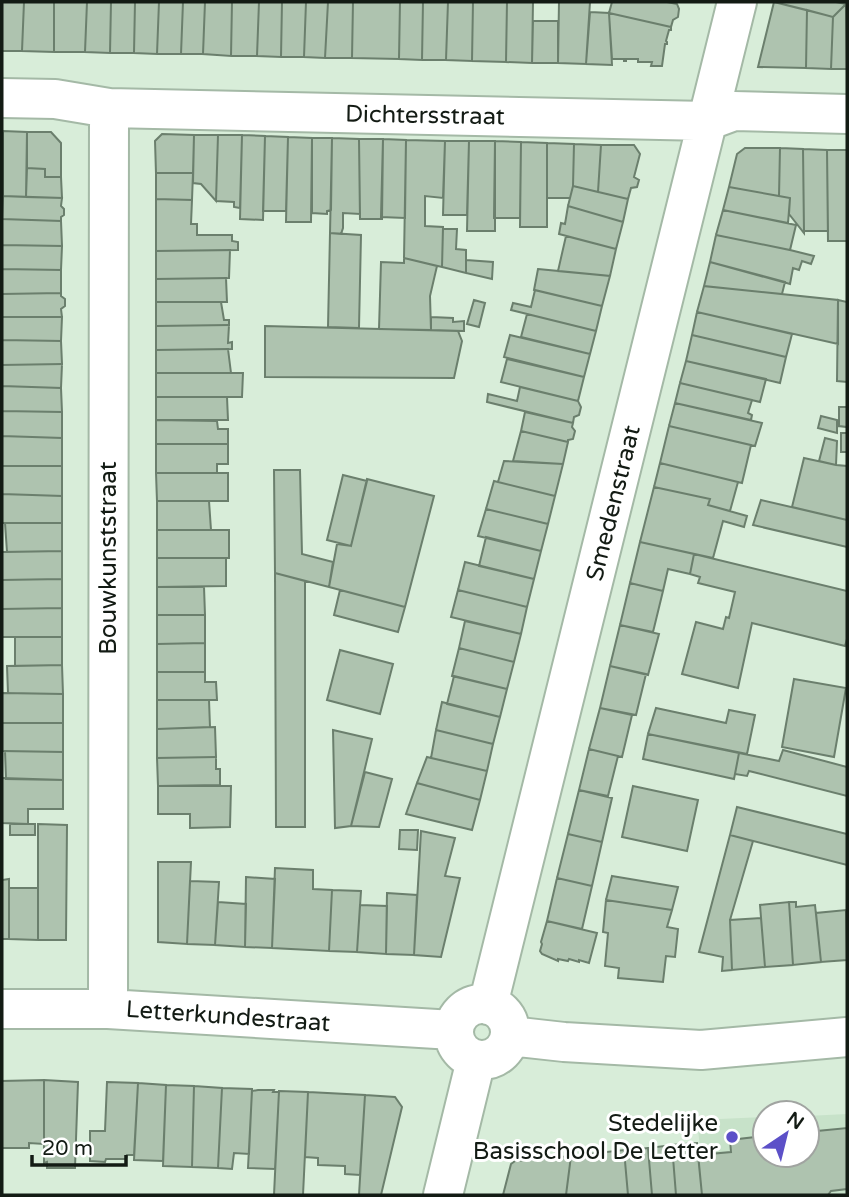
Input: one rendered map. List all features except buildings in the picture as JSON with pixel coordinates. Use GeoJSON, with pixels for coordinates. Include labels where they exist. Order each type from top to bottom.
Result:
{"type":"FeatureCollection","features":[{"type":"Feature","properties":{"kind":"street","name":"Smedenstraat"},"geometry":{"type":"LineString","coordinates":[[488,1005],[737,2]]}},
{"type":"Feature","properties":{"kind":"street","name":"Dichtersstraat"},"geometry":{"type":"LineString","coordinates":[[2,98],[55,99],[108,108],[707,121],[734,111],[847,114]]}},
{"type":"Feature","properties":{"kind":"street","name":"Bouwkunststraat"},"geometry":{"type":"LineString","coordinates":[[108,108],[108,1009]]}},
{"type":"Feature","properties":{"kind":"street"},"geometry":{"type":"LineString","coordinates":[[488,1005],[505,1016],[510,1036],[501,1053],[492,1058],[476,1060],[464,1055],[458,1048],[453,1030],[457,1018],[465,1009],[488,1005]]}},
{"type":"Feature","properties":{"kind":"street","name":"Letterkundestraat"},"geometry":{"type":"LineString","coordinates":[[2,1009],[108,1009],[453,1030]]}},
{"type":"Feature","properties":{"kind":"street"},"geometry":{"type":"LineString","coordinates":[[510,1036],[701,1050],[847,1037]]}},
{"type":"Feature","properties":{"kind":"street"},"geometry":{"type":"LineString","coordinates":[[443,1195],[476,1060]]}},
{"type":"Feature","properties":{"kind":"shaded area","name":"Stedelijke Basisschool De Letter"},"geometry":{"type":"Polygon","coordinates":[[[847,1114],[847,1195],[705,1195],[697,1120],[751,1118],[751,1169],[821,1169],[821,1115],[847,1114]]]}},
{"type":"Feature","properties":{"kind":"place","name":"Stedelijke Basisschool De Letter"},"geometry":{"type":"Point","coordinates":[732,1137]}}]}
